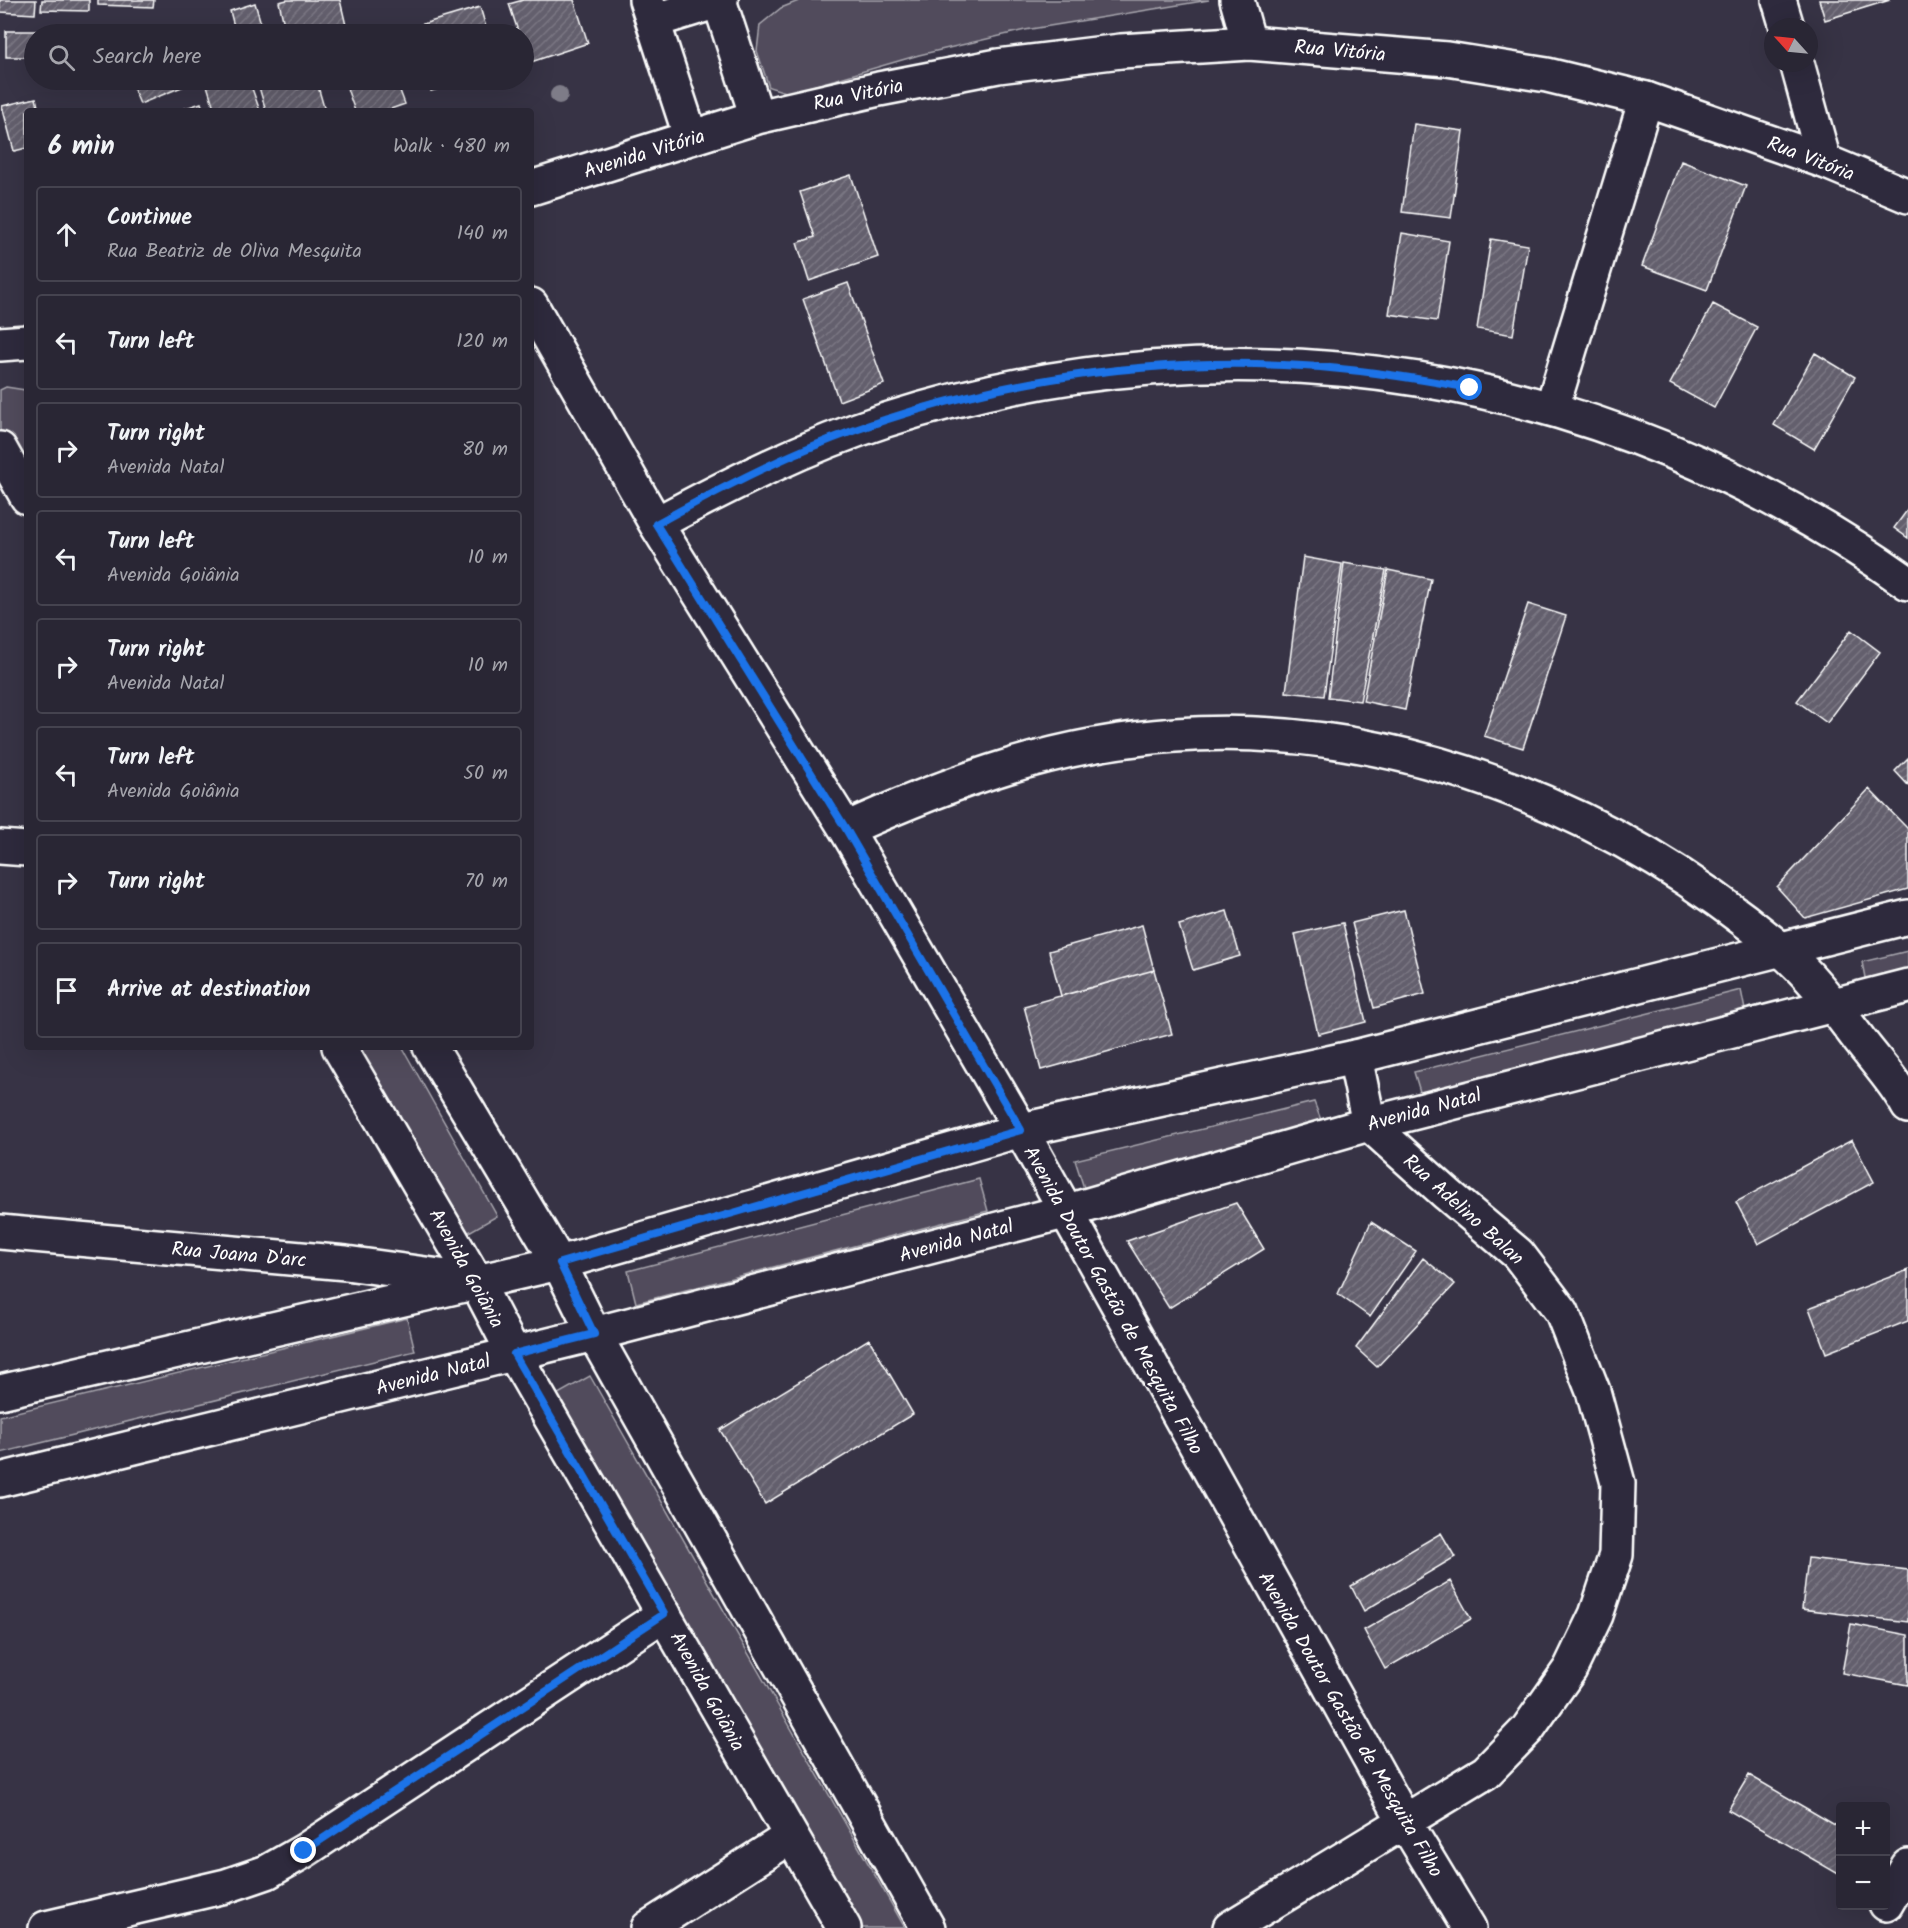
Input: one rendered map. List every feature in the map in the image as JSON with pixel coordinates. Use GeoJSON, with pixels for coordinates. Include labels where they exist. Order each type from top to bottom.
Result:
{"type":"FeatureCollection","features":[{"type":"Feature","properties":{"kind":"street"},"geometry":{"type":"LineString","coordinates":[[691,138],[650,10],[720,0],[757,117]]}},
{"type":"Feature","properties":{"kind":"street"},"geometry":{"type":"LineString","coordinates":[[1237,0],[1249,43]]}},
{"type":"Feature","properties":{"kind":"street"},"geometry":{"type":"LineString","coordinates":[[1779,0],[1784,18]]}},
{"type":"Feature","properties":{"kind":"street","name":"Rua Vitória"},"geometry":{"type":"LineString","coordinates":[[757,117],[879,89],[998,66],[1121,51],[1249,43],[1447,59],[1547,75],[1646,99],[1824,161],[1908,196]]}},
{"type":"Feature","properties":{"kind":"street"},"geometry":{"type":"LineString","coordinates":[[1799,72],[1824,161]]}},
{"type":"Feature","properties":{"kind":"street"},"geometry":{"type":"LineString","coordinates":[[1552,408],[1646,99]]}},
{"type":"Feature","properties":{"kind":"street","name":"Avenida Vitória"},"geometry":{"type":"LineString","coordinates":[[534,187],[757,117]]}},
{"type":"Feature","properties":{"kind":"street","name":"Avenida Doutor Gastão de Mesquita Filho"},"geometry":{"type":"LineString","coordinates":[[534,310],[656,524],[846,829],[1021,1130],[1064,1212],[1405,1822],[1469,1928]]}},
{"type":"Feature","properties":{"kind":"street"},"geometry":{"type":"LineString","coordinates":[[0,344],[24,342]]}},
{"type":"Feature","properties":{"kind":"street"},"geometry":{"type":"LineString","coordinates":[[656,524],[807,449],[886,420],[968,397],[1050,380],[1134,369],[1218,364],[1303,366],[1386,373],[1470,388],[1552,408],[1634,434],[1714,467],[1791,507],[1865,552],[1908,582]]}},
{"type":"Feature","properties":{"kind":"street"},"geometry":{"type":"LineString","coordinates":[[0,449],[24,492]]}},
{"type":"Feature","properties":{"kind":"street"},"geometry":{"type":"LineString","coordinates":[[846,829],[965,778],[1034,757],[1105,742],[1176,735],[1248,733],[1320,739],[1391,751],[1449,766],[1528,795],[1658,861],[1708,895],[1779,948],[1832,1003],[1908,1106]]}},
{"type":"Feature","properties":{"kind":"street"},"geometry":{"type":"LineString","coordinates":[[0,847],[24,849]]}},
{"type":"Feature","properties":{"kind":"street"},"geometry":{"type":"LineString","coordinates":[[0,1392],[560,1263],[1021,1130],[1355,1057],[1908,917]]}},
{"type":"Feature","properties":{"kind":"street","name":"Avenida Natal"},"geometry":{"type":"LineString","coordinates":[[0,1480],[594,1334],[1064,1212],[1369,1124],[1832,1003],[1908,986]]}},
{"type":"Feature","properties":{"kind":"street","name":"Avenida Goiânia"},"geometry":{"type":"LineString","coordinates":[[341,1050],[476,1281],[514,1354],[844,1928]]}},
{"type":"Feature","properties":{"kind":"street"},"geometry":{"type":"LineString","coordinates":[[432,1050],[560,1263],[594,1334],[928,1928]]}},
{"type":"Feature","properties":{"kind":"street"},"geometry":{"type":"LineString","coordinates":[[1355,1057],[1369,1124]]}},
{"type":"Feature","properties":{"kind":"street","name":"Rua Adelino Balan"},"geometry":{"type":"LineString","coordinates":[[1230,1928],[1486,1772],[1527,1730],[1570,1670],[1596,1616],[1616,1555],[1618,1483],[1593,1391],[1562,1312],[1518,1254],[1369,1124]]}},
{"type":"Feature","properties":{"kind":"street","name":"Rua Joana D'arc"},"geometry":{"type":"LineString","coordinates":[[0,1232],[346,1263],[476,1281]]}},
{"type":"Feature","properties":{"kind":"street"},"geometry":{"type":"LineString","coordinates":[[46,1928],[226,1886],[267,1872],[304,1851],[664,1614]]}},
{"type":"Feature","properties":{"kind":"street"},"geometry":{"type":"LineString","coordinates":[[648,1928],[790,1837]]}},
{"type":"Feature","properties":{"kind":"street"},"geometry":{"type":"LineString","coordinates":[[1890,1897],[1908,1866]]}},
{"type":"Feature","properties":{"kind":"street"},"geometry":{"type":"LineString","coordinates":[[1869,1928],[1882,1910]]}},
{"type":"Feature","properties":{"kind":"shaded area"},"geometry":{"type":"Polygon","coordinates":[[[801,0],[1209,0],[1025,30],[919,55],[789,93],[769,87],[757,51],[760,25],[781,8],[801,0]]]}},
{"type":"Feature","properties":{"kind":"shaded area"},"geometry":{"type":"Polygon","coordinates":[[[6,387],[24,390],[24,478],[0,437],[0,390],[6,387]]]}},
{"type":"Feature","properties":{"kind":"shaded area"},"geometry":{"type":"Polygon","coordinates":[[[1908,951],[1908,978],[1867,988],[1862,962],[1908,951]]]}},
{"type":"Feature","properties":{"kind":"shaded area"},"geometry":{"type":"Polygon","coordinates":[[[1741,990],[1746,1015],[1421,1095],[1414,1072],[1741,990]]]}},
{"type":"Feature","properties":{"kind":"shaded area"},"geometry":{"type":"Polygon","coordinates":[[[358,1050],[404,1050],[497,1216],[462,1236],[358,1050]]]}},
{"type":"Feature","properties":{"kind":"shaded area"},"geometry":{"type":"Polygon","coordinates":[[[1314,1102],[1323,1125],[1084,1188],[1075,1160],[1314,1102]]]}},
{"type":"Feature","properties":{"kind":"shaded area"},"geometry":{"type":"Polygon","coordinates":[[[979,1179],[988,1211],[636,1303],[628,1271],[979,1179]]]}},
{"type":"Feature","properties":{"kind":"shaded area"},"geometry":{"type":"Polygon","coordinates":[[[407,1318],[415,1351],[0,1453],[0,1416],[407,1318]]]}},
{"type":"Feature","properties":{"kind":"shaded area"},"geometry":{"type":"Polygon","coordinates":[[[590,1376],[905,1928],[856,1928],[551,1398],[590,1376]]]}},
{"type":"Feature","properties":{"kind":"building"},"geometry":{"type":"Polygon","coordinates":[[[0,0],[36,0],[35,14],[0,12],[0,0]]]}},
{"type":"Feature","properties":{"kind":"building"},"geometry":{"type":"Polygon","coordinates":[[[42,0],[89,0],[89,11],[41,10],[42,0]]]}},
{"type":"Feature","properties":{"kind":"building"},"geometry":{"type":"Polygon","coordinates":[[[98,0],[154,0],[153,7],[98,5],[98,0]]]}},
{"type":"Feature","properties":{"kind":"building"},"geometry":{"type":"Polygon","coordinates":[[[340,0],[346,24],[284,24],[279,2],[340,0]]]}},
{"type":"Feature","properties":{"kind":"building"},"geometry":{"type":"Polygon","coordinates":[[[523,0],[574,0],[588,43],[534,61],[534,24],[516,24],[509,4],[523,0]]]}},
{"type":"Feature","properties":{"kind":"building"},"geometry":{"type":"Polygon","coordinates":[[[1819,0],[1890,0],[1825,20],[1819,0]]]}},
{"type":"Feature","properties":{"kind":"building"},"geometry":{"type":"Polygon","coordinates":[[[255,3],[261,24],[233,24],[230,11],[255,3]]]}},
{"type":"Feature","properties":{"kind":"building"},"geometry":{"type":"Polygon","coordinates":[[[480,7],[485,24],[423,24],[480,7]]]}},
{"type":"Feature","properties":{"kind":"building"},"geometry":{"type":"Polygon","coordinates":[[[6,31],[24,31],[24,57],[6,57],[6,31]]]}},
{"type":"Feature","properties":{"kind":"building"},"geometry":{"type":"Polygon","coordinates":[[[134,90],[174,90],[140,104],[134,90]]]}},
{"type":"Feature","properties":{"kind":"building"},"geometry":{"type":"Polygon","coordinates":[[[208,90],[253,90],[259,108],[214,108],[208,90]]]}},
{"type":"Feature","properties":{"kind":"building"},"geometry":{"type":"Polygon","coordinates":[[[260,90],[319,90],[324,108],[265,108],[260,90]]]}},
{"type":"Feature","properties":{"kind":"building"},"geometry":{"type":"Polygon","coordinates":[[[348,90],[400,90],[405,104],[394,108],[354,108],[348,90]]]}},
{"type":"Feature","properties":{"kind":"building"},"geometry":{"type":"Polygon","coordinates":[[[36,98],[38,108],[24,108],[24,149],[14,151],[2,106],[36,98]]]}},
{"type":"Feature","properties":{"kind":"building"},"geometry":{"type":"Polygon","coordinates":[[[201,103],[203,108],[186,108],[201,103]]]}},
{"type":"Feature","properties":{"kind":"building"},"geometry":{"type":"Polygon","coordinates":[[[1414,124],[1463,131],[1451,218],[1402,212],[1414,124]]]}},
{"type":"Feature","properties":{"kind":"building"},"geometry":{"type":"Polygon","coordinates":[[[1681,161],[1746,186],[1707,290],[1642,266],[1681,161]]]}},
{"type":"Feature","properties":{"kind":"building"},"geometry":{"type":"Polygon","coordinates":[[[851,175],[878,257],[809,281],[797,243],[815,237],[800,192],[851,175]]]}},
{"type":"Feature","properties":{"kind":"building"},"geometry":{"type":"Polygon","coordinates":[[[1402,233],[1449,241],[1437,321],[1389,314],[1402,233]]]}},
{"type":"Feature","properties":{"kind":"building"},"geometry":{"type":"Polygon","coordinates":[[[1491,239],[1528,245],[1513,335],[1477,329],[1491,239]]]}},
{"type":"Feature","properties":{"kind":"building"},"geometry":{"type":"Polygon","coordinates":[[[848,283],[884,384],[839,401],[803,299],[848,283]]]}},
{"type":"Feature","properties":{"kind":"building"},"geometry":{"type":"Polygon","coordinates":[[[1713,304],[1757,327],[1714,408],[1670,384],[1713,304]]]}},
{"type":"Feature","properties":{"kind":"building"},"geometry":{"type":"Polygon","coordinates":[[[1815,353],[1855,377],[1814,449],[1774,425],[1815,353]]]}},
{"type":"Feature","properties":{"kind":"building"},"geometry":{"type":"Polygon","coordinates":[[[1908,509],[1908,538],[1894,528],[1908,509]]]}},
{"type":"Feature","properties":{"kind":"building"},"geometry":{"type":"Polygon","coordinates":[[[1303,557],[1342,564],[1324,696],[1286,692],[1303,557]]]}},
{"type":"Feature","properties":{"kind":"building"},"geometry":{"type":"Polygon","coordinates":[[[1344,563],[1386,570],[1360,701],[1328,697],[1344,563]]]}},
{"type":"Feature","properties":{"kind":"building"},"geometry":{"type":"Polygon","coordinates":[[[1388,570],[1431,579],[1405,710],[1363,701],[1388,570]]]}},
{"type":"Feature","properties":{"kind":"building"},"geometry":{"type":"Polygon","coordinates":[[[1528,604],[1566,616],[1523,748],[1484,736],[1528,604]]]}},
{"type":"Feature","properties":{"kind":"building"},"geometry":{"type":"Polygon","coordinates":[[[1851,630],[1880,652],[1827,723],[1797,701],[1851,630]]]}},
{"type":"Feature","properties":{"kind":"building"},"geometry":{"type":"Polygon","coordinates":[[[1908,758],[1908,785],[1895,771],[1908,758]]]}},
{"type":"Feature","properties":{"kind":"building"},"geometry":{"type":"Polygon","coordinates":[[[1869,789],[1908,829],[1908,889],[1805,918],[1777,887],[1869,789]]]}},
{"type":"Feature","properties":{"kind":"building"},"geometry":{"type":"Polygon","coordinates":[[[1404,910],[1425,994],[1374,1008],[1352,923],[1404,910]]]}},
{"type":"Feature","properties":{"kind":"building"},"geometry":{"type":"Polygon","coordinates":[[[1227,911],[1240,956],[1193,970],[1179,925],[1227,911]]]}},
{"type":"Feature","properties":{"kind":"building"},"geometry":{"type":"Polygon","coordinates":[[[1343,923],[1366,1022],[1318,1034],[1295,934],[1343,923]]]}},
{"type":"Feature","properties":{"kind":"building"},"geometry":{"type":"Polygon","coordinates":[[[1142,925],[1154,970],[1061,996],[1049,951],[1142,925]]]}},
{"type":"Feature","properties":{"kind":"building"},"geometry":{"type":"Polygon","coordinates":[[[1154,970],[1172,1034],[1041,1070],[1024,1006],[1154,970]]]}},
{"type":"Feature","properties":{"kind":"building"},"geometry":{"type":"Polygon","coordinates":[[[1852,1140],[1874,1182],[1758,1244],[1736,1202],[1852,1140]]]}},
{"type":"Feature","properties":{"kind":"building"},"geometry":{"type":"Polygon","coordinates":[[[1236,1203],[1264,1249],[1169,1308],[1127,1241],[1236,1203]]]}},
{"type":"Feature","properties":{"kind":"building"},"geometry":{"type":"Polygon","coordinates":[[[1371,1222],[1416,1251],[1370,1317],[1338,1294],[1371,1222]]]}},
{"type":"Feature","properties":{"kind":"building"},"geometry":{"type":"Polygon","coordinates":[[[1423,1258],[1455,1284],[1377,1367],[1356,1348],[1423,1258]]]}},
{"type":"Feature","properties":{"kind":"building"},"geometry":{"type":"Polygon","coordinates":[[[1908,1270],[1908,1321],[1826,1353],[1809,1308],[1908,1270]]]}},
{"type":"Feature","properties":{"kind":"building"},"geometry":{"type":"Polygon","coordinates":[[[869,1339],[913,1414],[765,1504],[720,1430],[869,1339]]]}},
{"type":"Feature","properties":{"kind":"building"},"geometry":{"type":"Polygon","coordinates":[[[1441,1533],[1455,1557],[1364,1611],[1351,1586],[1441,1533]]]}},
{"type":"Feature","properties":{"kind":"building"},"geometry":{"type":"Polygon","coordinates":[[[1808,1558],[1908,1570],[1908,1622],[1802,1609],[1808,1558]]]}},
{"type":"Feature","properties":{"kind":"building"},"geometry":{"type":"Polygon","coordinates":[[[1450,1581],[1471,1619],[1385,1669],[1364,1630],[1450,1581]]]}},
{"type":"Feature","properties":{"kind":"building"},"geometry":{"type":"Polygon","coordinates":[[[1851,1624],[1908,1635],[1908,1685],[1842,1673],[1851,1624]]]}},
{"type":"Feature","properties":{"kind":"building"},"geometry":{"type":"Polygon","coordinates":[[[1749,1775],[1836,1826],[1836,1873],[1728,1810],[1749,1775]]]}},
{"type":"Feature","properties":{"kind":"route"},"geometry":{"type":"LineString","coordinates":[[304,1851],[664,1614],[514,1354],[594,1334],[560,1263],[1021,1130],[846,829],[656,524],[730,484],[807,449],[886,420],[968,397],[1050,380],[1134,369],[1218,364],[1303,366],[1386,373],[1470,388]]}}]}
